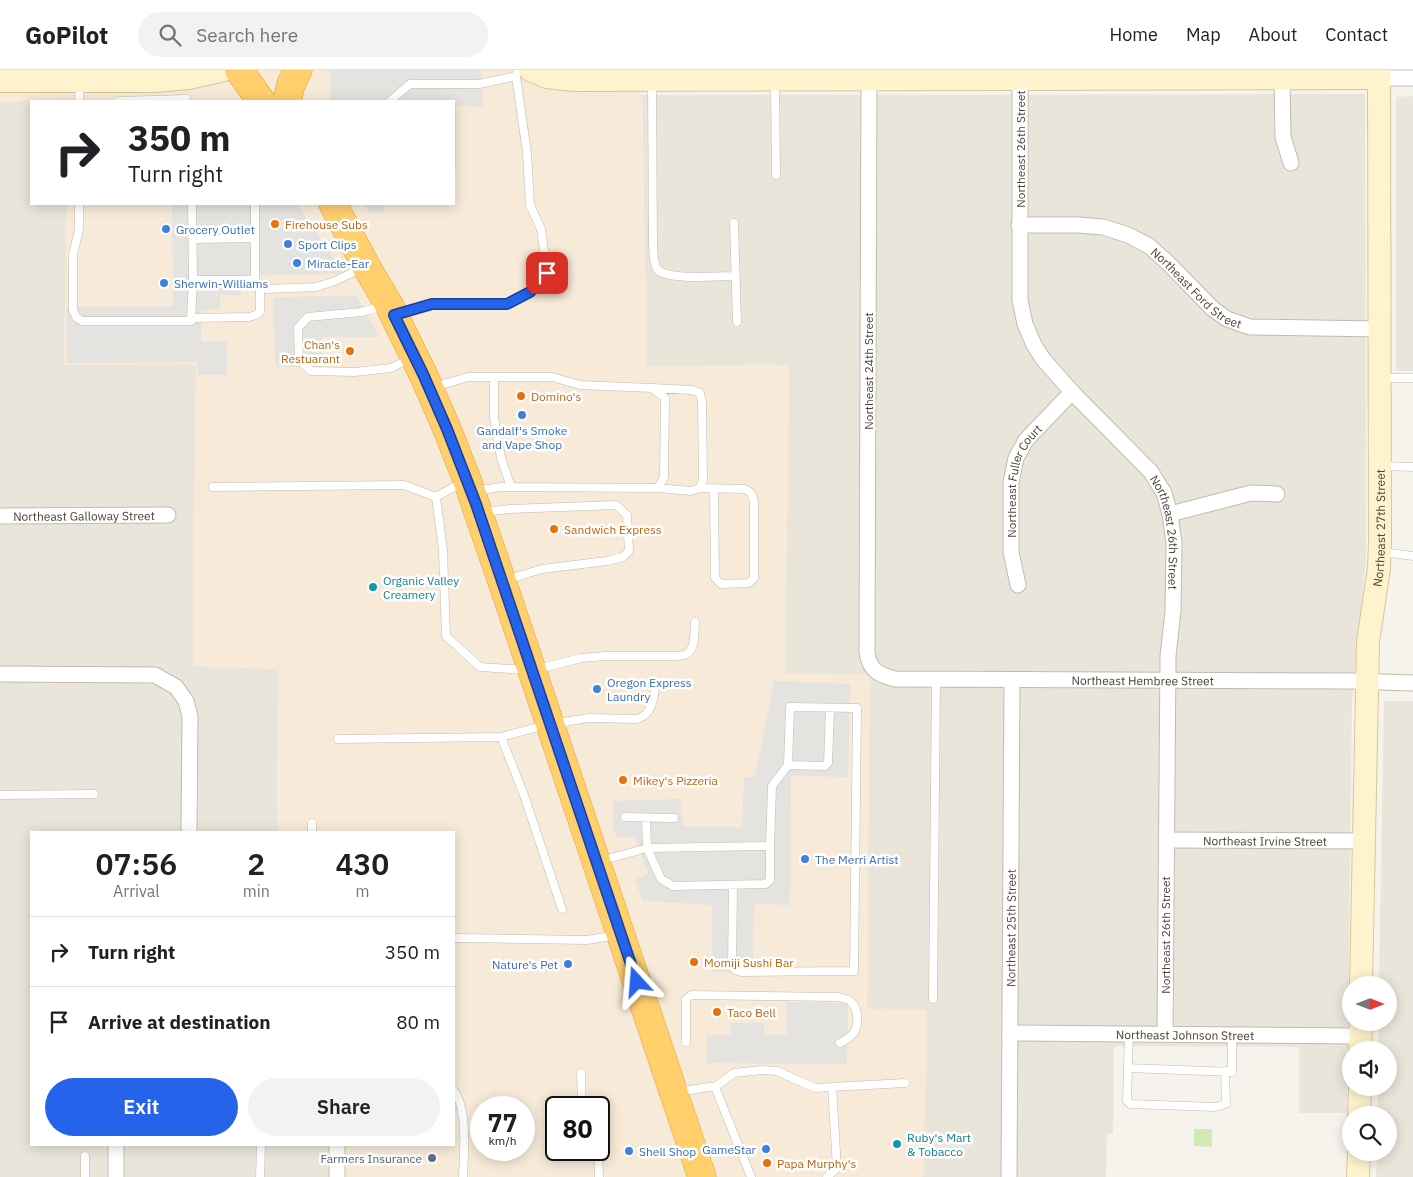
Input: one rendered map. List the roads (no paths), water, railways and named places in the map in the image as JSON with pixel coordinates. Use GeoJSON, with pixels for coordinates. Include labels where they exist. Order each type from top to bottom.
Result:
{"type":"FeatureCollection","features":[{"type":"Feature","properties":{"kind":"highway"},"geometry":{"type":"LineString","coordinates":[[239,70],[260,100]]}},
{"type":"Feature","properties":{"kind":"highway"},"geometry":{"type":"LineString","coordinates":[[287,100],[291,84],[298,70]]}},
{"type":"Feature","properties":{"kind":"highway"},"geometry":{"type":"LineString","coordinates":[[334,205],[392,310],[447,429],[502,582],[702,1177]]}},
{"type":"Feature","properties":{"kind":"street"},"geometry":{"type":"LineString","coordinates":[[0,81],[34,78],[90,85],[155,81],[185,91],[224,70]]}},
{"type":"Feature","properties":{"kind":"street"},"geometry":{"type":"LineString","coordinates":[[521,72],[574,80],[646,76],[775,79],[869,74],[1020,80],[1132,75],[1282,79],[1379,74],[1413,78]]}},
{"type":"Feature","properties":{"kind":"street","name":"Northeast 24th Street"},"geometry":{"type":"LineString","coordinates":[[869,74],[867,652],[868,661],[875,671]]}},
{"type":"Feature","properties":{"kind":"street","name":"Northeast 27th Street"},"geometry":{"type":"LineString","coordinates":[[1361,976],[1368,642],[1380,552],[1379,74]]}},
{"type":"Feature","properties":{"kind":"street"},"geometry":{"type":"LineString","coordinates":[[1282,79],[1283,137],[1291,163]]}},
{"type":"Feature","properties":{"kind":"street","name":"Northeast 26th Street"},"geometry":{"type":"LineString","coordinates":[[1020,80],[1020,300],[1025,324],[1034,345],[1043,359],[1072,392],[1152,472],[1164,493],[1170,514],[1174,543],[1173,611],[1167,681],[1165,1034]]}},
{"type":"Feature","properties":{"kind":"street","name":"Northeast Ford Street"},"geometry":{"type":"LineString","coordinates":[[1019,225],[1103,227],[1128,235],[1148,246],[1167,262],[1213,309],[1227,319],[1250,327],[1379,329]]}},
{"type":"Feature","properties":{"kind":"street","name":"Northeast Fuller Court"},"geometry":{"type":"LineString","coordinates":[[1018,585],[1011,552],[1011,483],[1016,458],[1026,440],[1072,392]]}},
{"type":"Feature","properties":{"kind":"street"},"geometry":{"type":"LineString","coordinates":[[1170,514],[1251,493],[1277,494]]}},
{"type":"Feature","properties":{"kind":"street","name":"Northeast Galloway Street"},"geometry":{"type":"LineString","coordinates":[[0,516],[168,515]]}},
{"type":"Feature","properties":{"kind":"street","name":"Northeast Hembree Street"},"geometry":{"type":"LineString","coordinates":[[875,671],[895,680],[1352,681],[1413,683]]}},
{"type":"Feature","properties":{"kind":"street"},"geometry":{"type":"LineString","coordinates":[[0,674],[155,675],[176,687],[186,700],[190,716],[190,831]]}},
{"type":"Feature","properties":{"kind":"street","name":"Northeast 25th Street"},"geometry":{"type":"LineString","coordinates":[[1009,1177],[1012,680]]}},
{"type":"Feature","properties":{"kind":"street","name":"Northeast Irvine Street"},"geometry":{"type":"LineString","coordinates":[[1166,840],[1364,840]]}},
{"type":"Feature","properties":{"kind":"street","name":"Northeast Johnson Street"},"geometry":{"type":"LineString","coordinates":[[1010,1033],[1360,1036]]}},
{"type":"Feature","properties":{"kind":"street"},"geometry":{"type":"LineString","coordinates":[[116,1146],[116,1177]]}},
{"type":"Feature","properties":{"kind":"street"},"geometry":{"type":"LineString","coordinates":[[337,1146],[337,1177]]}},
{"type":"Feature","properties":{"kind":"street"},"geometry":{"type":"LineString","coordinates":[[1358,1177],[1359,1161]]}},
{"type":"Feature","properties":{"kind":"lane"},"geometry":{"type":"LineString","coordinates":[[391,100],[410,84],[479,84],[521,72],[530,205],[541,229],[547,273],[530,292],[507,304],[432,304],[392,310],[308,317],[298,328],[299,360],[311,370],[356,372],[391,368],[414,356]]}},
{"type":"Feature","properties":{"kind":"lane"},"geometry":{"type":"LineString","coordinates":[[646,76],[655,265],[658,271],[682,277],[735,276]]}},
{"type":"Feature","properties":{"kind":"lane"},"geometry":{"type":"LineString","coordinates":[[775,79],[776,175]]}},
{"type":"Feature","properties":{"kind":"lane"},"geometry":{"type":"LineString","coordinates":[[126,100],[185,91]]}},
{"type":"Feature","properties":{"kind":"lane"},"geometry":{"type":"LineString","coordinates":[[79,205],[79,229],[73,255],[73,310],[76,317],[82,321],[191,321],[193,280],[192,205]]}},
{"type":"Feature","properties":{"kind":"lane"},"geometry":{"type":"LineString","coordinates":[[191,318],[249,317],[260,312],[254,238],[255,205]]}},
{"type":"Feature","properties":{"kind":"lane"},"geometry":{"type":"LineString","coordinates":[[734,223],[737,322]]}},
{"type":"Feature","properties":{"kind":"lane"},"geometry":{"type":"LineString","coordinates":[[192,239],[254,238]]}},
{"type":"Feature","properties":{"kind":"lane"},"geometry":{"type":"LineString","coordinates":[[193,280],[258,282],[266,288],[316,287],[335,281],[366,266]]}},
{"type":"Feature","properties":{"kind":"lane"},"geometry":{"type":"LineString","coordinates":[[429,388],[468,377],[552,377],[580,385],[692,390],[700,393],[702,402],[703,480],[700,488]]}},
{"type":"Feature","properties":{"kind":"lane"},"geometry":{"type":"LineString","coordinates":[[494,377],[494,418],[501,458],[511,487]]}},
{"type":"Feature","properties":{"kind":"lane"},"geometry":{"type":"LineString","coordinates":[[1379,378],[1413,378]]}},
{"type":"Feature","properties":{"kind":"lane"},"geometry":{"type":"LineString","coordinates":[[652,388],[665,398],[664,477],[658,488]]}},
{"type":"Feature","properties":{"kind":"lane"},"geometry":{"type":"LineString","coordinates":[[1380,466],[1413,467]]}},
{"type":"Feature","properties":{"kind":"lane"},"geometry":{"type":"LineString","coordinates":[[214,487],[404,485],[436,498],[472,495],[501,487],[658,488],[691,491],[700,488],[714,488],[745,489],[752,493],[754,501],[754,578],[748,584],[722,584],[715,578],[714,488]]}},
{"type":"Feature","properties":{"kind":"lane"},"geometry":{"type":"LineString","coordinates":[[472,495],[510,509],[616,505],[627,515],[629,552],[623,557],[607,562],[542,569],[502,582]]}},
{"type":"Feature","properties":{"kind":"lane"},"geometry":{"type":"LineString","coordinates":[[436,498],[443,550],[446,636],[480,667],[532,670],[581,658],[678,656],[687,654],[690,650],[694,640],[695,622]]}},
{"type":"Feature","properties":{"kind":"lane"},"geometry":{"type":"LineString","coordinates":[[1380,552],[1413,556]]}},
{"type":"Feature","properties":{"kind":"lane"},"geometry":{"type":"LineString","coordinates":[[933,1000],[936,680]]}},
{"type":"Feature","properties":{"kind":"lane"},"geometry":{"type":"LineString","coordinates":[[338,739],[501,736],[550,724],[589,718],[637,719],[648,713],[652,706],[655,685]]}},
{"type":"Feature","properties":{"kind":"lane"},"geometry":{"type":"LineString","coordinates":[[646,818],[647,848],[661,879],[674,886],[766,884],[770,880],[772,786],[788,765],[790,707],[857,708],[854,971],[741,972],[735,970],[732,967],[733,885]]}},
{"type":"Feature","properties":{"kind":"lane"},"geometry":{"type":"LineString","coordinates":[[788,765],[825,766],[828,763],[830,708]]}},
{"type":"Feature","properties":{"kind":"lane"},"geometry":{"type":"LineString","coordinates":[[501,736],[524,796],[562,909]]}},
{"type":"Feature","properties":{"kind":"lane"},"geometry":{"type":"LineString","coordinates":[[0,795],[94,794]]}},
{"type":"Feature","properties":{"kind":"lane"},"geometry":{"type":"LineString","coordinates":[[625,817],[674,818]]}},
{"type":"Feature","properties":{"kind":"lane"},"geometry":{"type":"LineString","coordinates":[[312,823],[312,831]]}},
{"type":"Feature","properties":{"kind":"lane"},"geometry":{"type":"LineString","coordinates":[[596,862],[647,848],[770,846]]}},
{"type":"Feature","properties":{"kind":"lane"},"geometry":{"type":"LineString","coordinates":[[455,938],[587,940],[621,934]]}},
{"type":"Feature","properties":{"kind":"lane"},"geometry":{"type":"LineString","coordinates":[[686,1042],[686,999],[691,995],[838,997],[849,1000],[857,1014],[857,1024],[855,1032],[840,1043]]}},
{"type":"Feature","properties":{"kind":"lane"},"geometry":{"type":"LineString","coordinates":[[1129,1034],[1127,1101],[1130,1104],[1216,1107],[1226,1104],[1232,1036]]}},
{"type":"Feature","properties":{"kind":"lane"},"geometry":{"type":"LineString","coordinates":[[1128,1068],[1229,1072]]}},
{"type":"Feature","properties":{"kind":"lane"},"geometry":{"type":"LineString","coordinates":[[674,1092],[715,1087],[734,1073],[762,1070],[777,1071],[814,1088],[905,1083]]}},
{"type":"Feature","properties":{"kind":"lane"},"geometry":{"type":"LineString","coordinates":[[581,1072],[582,1096]]}},
{"type":"Feature","properties":{"kind":"lane"},"geometry":{"type":"LineString","coordinates":[[715,1087],[750,1177]]}},
{"type":"Feature","properties":{"kind":"lane"},"geometry":{"type":"LineString","coordinates":[[827,1177],[837,1168],[832,1087]]}},
{"type":"Feature","properties":{"kind":"lane"},"geometry":{"type":"LineString","coordinates":[[455,1092],[459,1098],[462,1110],[463,1177]]}},
{"type":"Feature","properties":{"kind":"lane"},"geometry":{"type":"LineString","coordinates":[[260,1177],[261,1146]]}},
{"type":"Feature","properties":{"kind":"lane"},"geometry":{"type":"LineString","coordinates":[[85,1177],[86,1156]]}},
{"type":"Feature","properties":{"kind":"lane"},"geometry":{"type":"LineString","coordinates":[[598,1161],[599,1177]]}},
{"type":"Feature","properties":{"kind":"place","name":"Firehouse Subs"},"geometry":{"type":"Point","coordinates":[275,224]}},
{"type":"Feature","properties":{"kind":"place","name":"Grocery Outlet"},"geometry":{"type":"Point","coordinates":[166,229]}},
{"type":"Feature","properties":{"kind":"place","name":"Sport Clips"},"geometry":{"type":"Point","coordinates":[288,244]}},
{"type":"Feature","properties":{"kind":"place","name":"Miracle-Ear"},"geometry":{"type":"Point","coordinates":[297,263]}},
{"type":"Feature","properties":{"kind":"place","name":"Sherwin-Williams"},"geometry":{"type":"Point","coordinates":[164,283]}},
{"type":"Feature","properties":{"kind":"place","name":"Chan's Restuarant"},"geometry":{"type":"Point","coordinates":[350,351]}},
{"type":"Feature","properties":{"kind":"place","name":"Domino's"},"geometry":{"type":"Point","coordinates":[521,396]}},
{"type":"Feature","properties":{"kind":"place","name":"Gandalf's Smoke and Vape Shop"},"geometry":{"type":"Point","coordinates":[522,415]}},
{"type":"Feature","properties":{"kind":"place","name":"Sandwich Express"},"geometry":{"type":"Point","coordinates":[554,529]}},
{"type":"Feature","properties":{"kind":"place","name":"Organic Valley Creamery"},"geometry":{"type":"Point","coordinates":[373,587]}},
{"type":"Feature","properties":{"kind":"place","name":"Oregon Express Laundry"},"geometry":{"type":"Point","coordinates":[597,689]}},
{"type":"Feature","properties":{"kind":"place","name":"Mikey's Pizzeria"},"geometry":{"type":"Point","coordinates":[623,780]}},
{"type":"Feature","properties":{"kind":"place","name":"The Merri Artist"},"geometry":{"type":"Point","coordinates":[805,859]}},
{"type":"Feature","properties":{"kind":"place","name":"Momiji Sushi Bar"},"geometry":{"type":"Point","coordinates":[694,962]}},
{"type":"Feature","properties":{"kind":"place","name":"Nature's Pet"},"geometry":{"type":"Point","coordinates":[568,964]}},
{"type":"Feature","properties":{"kind":"place","name":"Taco Bell"},"geometry":{"type":"Point","coordinates":[717,1012]}},
{"type":"Feature","properties":{"kind":"place","name":"Ruby's Mart & Tobacco"},"geometry":{"type":"Point","coordinates":[897,1144]}},
{"type":"Feature","properties":{"kind":"place","name":"GameStar"},"geometry":{"type":"Point","coordinates":[766,1149]}},
{"type":"Feature","properties":{"kind":"place","name":"Shell Shop"},"geometry":{"type":"Point","coordinates":[629,1151]}},
{"type":"Feature","properties":{"kind":"place","name":"Farmers Insurance"},"geometry":{"type":"Point","coordinates":[432,1158]}},
{"type":"Feature","properties":{"kind":"place","name":"Papa Murphy's"},"geometry":{"type":"Point","coordinates":[767,1163]}}]}
